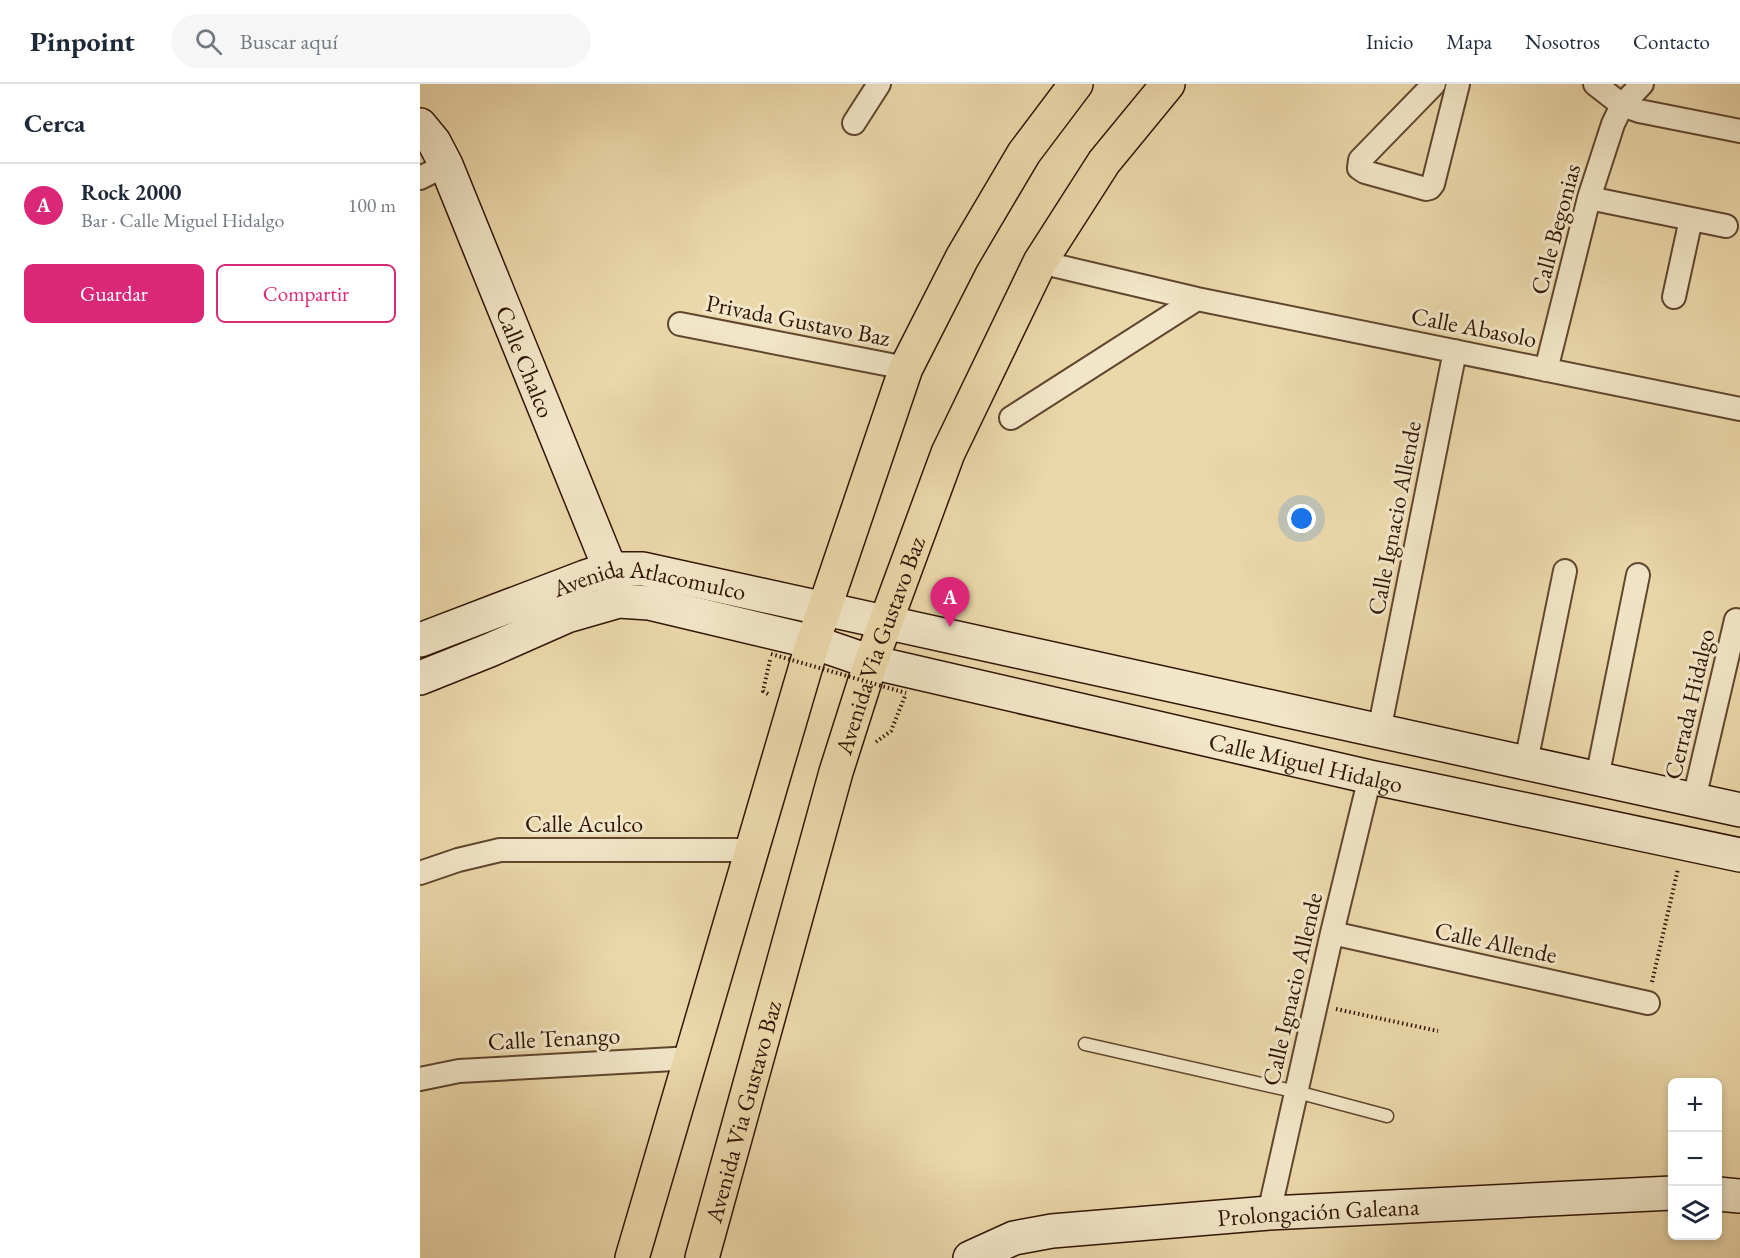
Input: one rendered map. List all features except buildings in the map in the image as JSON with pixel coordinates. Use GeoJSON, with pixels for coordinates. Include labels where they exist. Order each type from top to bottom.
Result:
{"type":"FeatureCollection","features":[{"type":"Feature","properties":{"kind":"main road"},"geometry":{"type":"LineString","coordinates":[[632,1258],[813,642],[906,368],[962,258],[1018,163],[1076,84]]}},
{"type":"Feature","properties":{"kind":"main road","name":"Avenida Via Gustavo Baz"},"geometry":{"type":"LineString","coordinates":[[702,1258],[836,772],[871,662],[948,453],[1040,262],[1104,162],[1168,84]]}},
{"type":"Feature","properties":{"kind":"main road","name":"Calle Chalco"},"geometry":{"type":"LineString","coordinates":[[420,125],[435,142],[433,172],[610,569],[619,601]]}},
{"type":"Feature","properties":{"kind":"main road","name":"Avenida Atlacomulco"},"geometry":{"type":"LineString","coordinates":[[420,640],[610,569],[643,569],[885,623]]}},
{"type":"Feature","properties":{"kind":"main road","name":"Avenida Atlacomulco"},"geometry":{"type":"LineString","coordinates":[[420,678],[567,616],[619,601],[649,603],[813,642],[871,662]]}},
{"type":"Feature","properties":{"kind":"main road","name":"Calle Miguel Hidalgo"},"geometry":{"type":"LineString","coordinates":[[885,623],[1740,810]]}},
{"type":"Feature","properties":{"kind":"main road","name":"Calle Miguel Hidalgo"},"geometry":{"type":"LineString","coordinates":[[871,662],[1370,777],[1740,855]]}},
{"type":"Feature","properties":{"kind":"main road","name":"Prolongación Galeana"},"geometry":{"type":"LineString","coordinates":[[970,1258],[1014,1238],[1052,1231],[1269,1213],[1668,1193]]}},
{"type":"Feature","properties":{"kind":"main road"},"geometry":{"type":"LineString","coordinates":[[1722,1194],[1740,1196]]}},
{"type":"Feature","properties":{"kind":"street"},"geometry":{"type":"LineString","coordinates":[[854,123],[879,84]]}},
{"type":"Feature","properties":{"kind":"street"},"geometry":{"type":"LineString","coordinates":[[1434,84],[1360,160],[1359,168],[1365,172],[1426,189],[1430,188],[1433,184],[1458,84]]}},
{"type":"Feature","properties":{"kind":"street"},"geometry":{"type":"LineString","coordinates":[[1595,84],[1622,105],[1639,111],[1740,131]]}},
{"type":"Feature","properties":{"kind":"street"},"geometry":{"type":"LineString","coordinates":[[1622,105],[1642,84]]}},
{"type":"Feature","properties":{"kind":"street","name":"Calle Begonias"},"geometry":{"type":"LineString","coordinates":[[1546,370],[1589,198],[1613,124],[1622,105]]}},
{"type":"Feature","properties":{"kind":"street"},"geometry":{"type":"LineString","coordinates":[[1589,198],[1726,226]]}},
{"type":"Feature","properties":{"kind":"street"},"geometry":{"type":"LineString","coordinates":[[1674,297],[1691,219]]}},
{"type":"Feature","properties":{"kind":"street","name":"Calle Abasolo"},"geometry":{"type":"LineString","coordinates":[[1040,262],[1197,299],[1740,409]]}},
{"type":"Feature","properties":{"kind":"street"},"geometry":{"type":"LineString","coordinates":[[1011,418],[1197,299]]}},
{"type":"Feature","properties":{"kind":"street","name":"Privada Gustavo Baz"},"geometry":{"type":"LineString","coordinates":[[680,324],[906,368]]}},
{"type":"Feature","properties":{"kind":"street","name":"Calle Ignacio Allende"},"geometry":{"type":"LineString","coordinates":[[1379,731],[1455,351]]}},
{"type":"Feature","properties":{"kind":"street"},"geometry":{"type":"LineString","coordinates":[[1526,762],[1565,571]]}},
{"type":"Feature","properties":{"kind":"street"},"geometry":{"type":"LineString","coordinates":[[1597,778],[1638,575]]}},
{"type":"Feature","properties":{"kind":"street","name":"Cerrada Hidalgo"},"geometry":{"type":"LineString","coordinates":[[1695,799],[1736,620]]}},
{"type":"Feature","properties":{"kind":"street","name":"Calle Ignacio Allende"},"geometry":{"type":"LineString","coordinates":[[1269,1213],[1332,933],[1370,777]]}},
{"type":"Feature","properties":{"kind":"street","name":"Calle Aculco"},"geometry":{"type":"LineString","coordinates":[[420,873],[458,860],[500,850],[752,850]]}},
{"type":"Feature","properties":{"kind":"street","name":"Calle Allende"},"geometry":{"type":"LineString","coordinates":[[1332,933],[1648,1003]]}},
{"type":"Feature","properties":{"kind":"street","name":"Calle Tenango"},"geometry":{"type":"LineString","coordinates":[[420,1079],[459,1071],[692,1058]]}},
{"type":"Feature","properties":{"kind":"lane"},"geometry":{"type":"LineString","coordinates":[[1085,1044],[1297,1092],[1387,1116]]}},
{"type":"Feature","properties":{"kind":"path"},"geometry":{"type":"LineString","coordinates":[[764,691],[771,654],[906,693],[891,731]]}},
{"type":"Feature","properties":{"kind":"path"},"geometry":{"type":"LineString","coordinates":[[1648,1003],[1684,842]]}},
{"type":"Feature","properties":{"kind":"path"},"geometry":{"type":"LineString","coordinates":[[1316,1005],[1438,1031]]}},
{"type":"Feature","properties":{"kind":"place","name":"Rock 2000"},"geometry":{"type":"Point","coordinates":[950,627]}}]}
